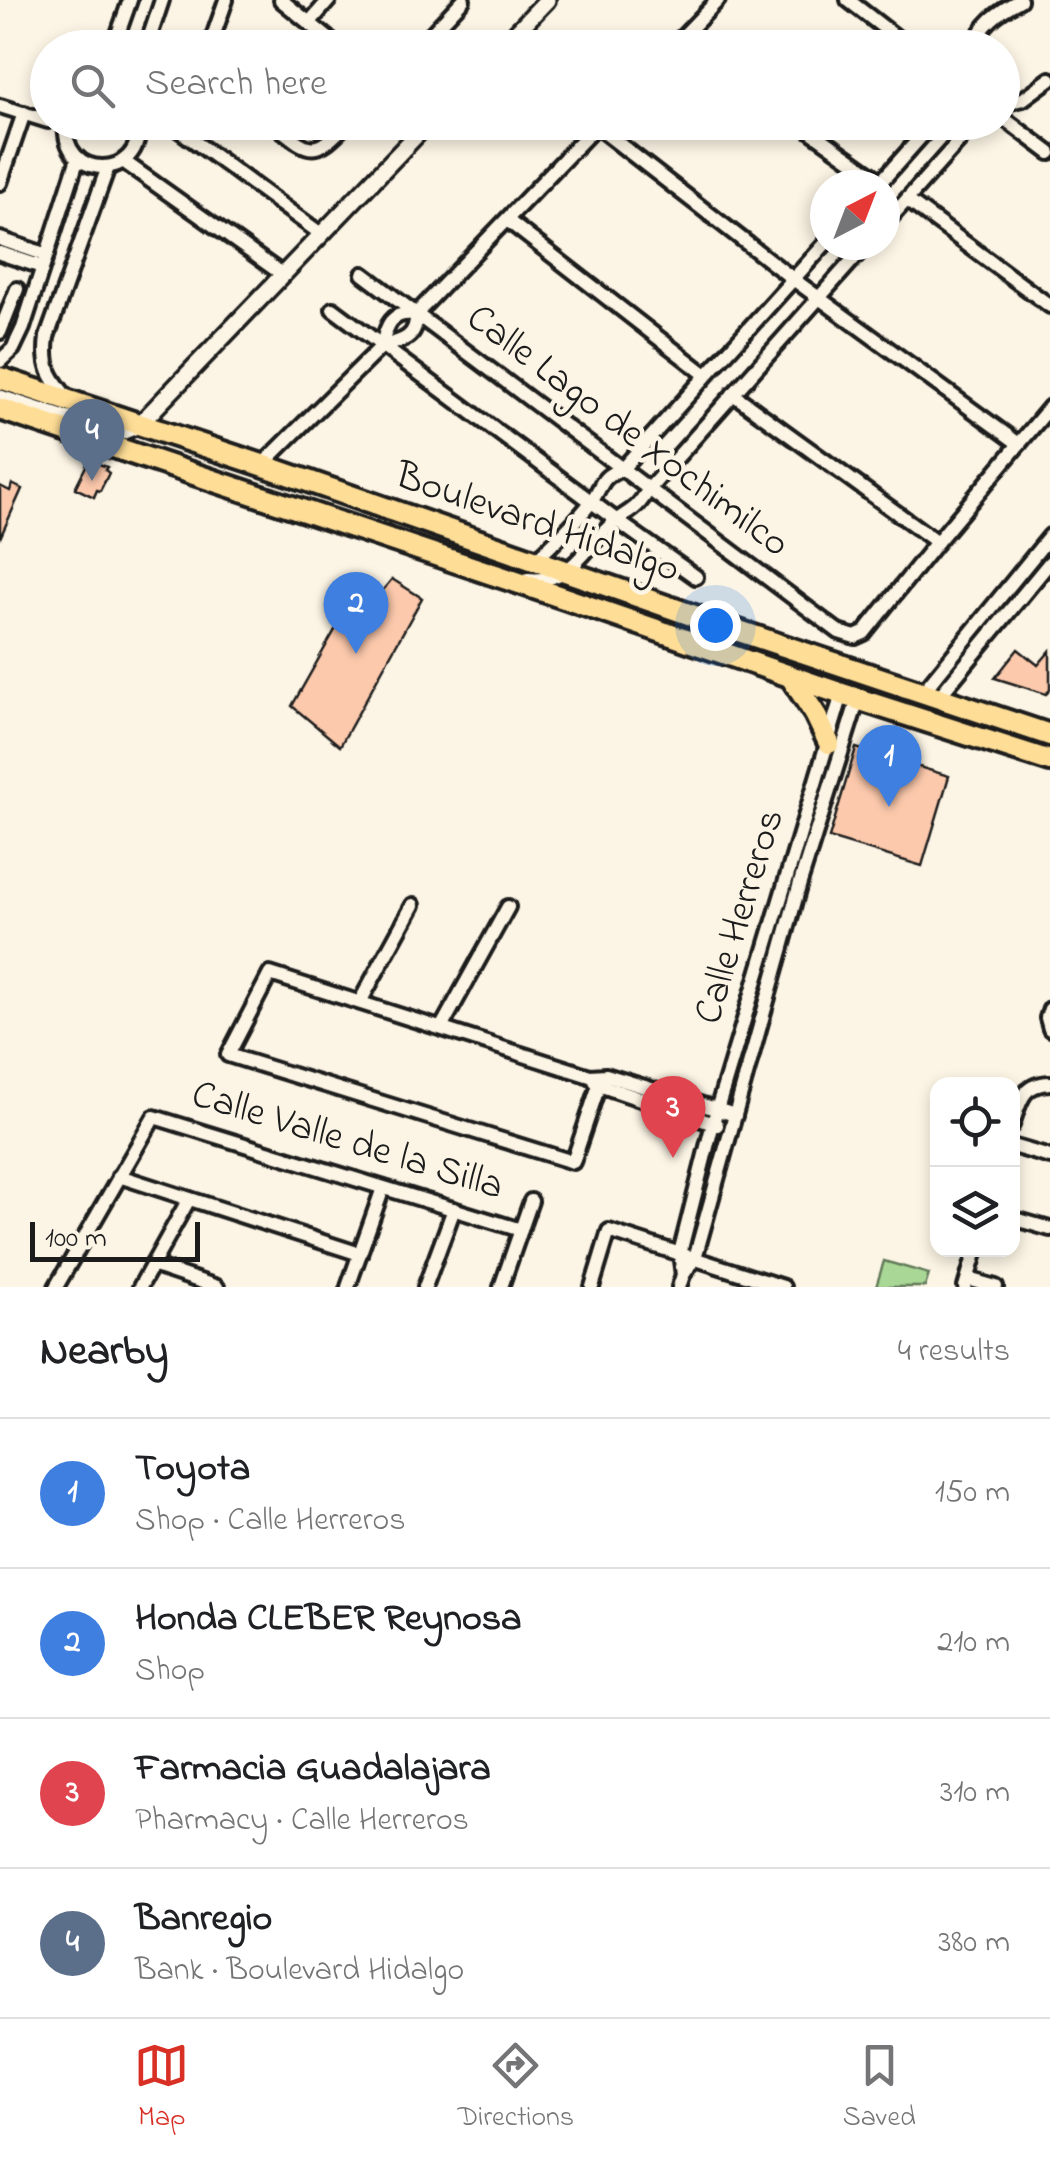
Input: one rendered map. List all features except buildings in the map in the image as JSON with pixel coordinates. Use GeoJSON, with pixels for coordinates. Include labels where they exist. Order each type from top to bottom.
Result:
{"type":"FeatureCollection","features":[{"type":"Feature","properties":{"kind":"main road","name":"Boulevard Hidalgo"},"geometry":{"type":"LineString","coordinates":[[0,378],[1050,735]]}},
{"type":"Feature","properties":{"kind":"main road","name":"Boulevard Hidalgo"},"geometry":{"type":"LineString","coordinates":[[0,409],[1050,762]]}},
{"type":"Feature","properties":{"kind":"main road"},"geometry":{"type":"LineString","coordinates":[[496,575],[527,571],[530,558]]}},
{"type":"Feature","properties":{"kind":"main road"},"geometry":{"type":"LineString","coordinates":[[562,597],[558,582],[568,570]]}},
{"type":"Feature","properties":{"kind":"main road"},"geometry":{"type":"LineString","coordinates":[[790,677],[815,714],[828,743]]}},
{"type":"Feature","properties":{"kind":"street"},"geometry":{"type":"LineString","coordinates":[[120,30],[130,0]]}},
{"type":"Feature","properties":{"kind":"street"},"geometry":{"type":"LineString","coordinates":[[152,30],[162,0]]}},
{"type":"Feature","properties":{"kind":"street"},"geometry":{"type":"LineString","coordinates":[[215,30],[226,0]]}},
{"type":"Feature","properties":{"kind":"street"},"geometry":{"type":"LineString","coordinates":[[281,0],[319,30]]}},
{"type":"Feature","properties":{"kind":"street"},"geometry":{"type":"LineString","coordinates":[[309,22],[330,0]]}},
{"type":"Feature","properties":{"kind":"street"},"geometry":{"type":"LineString","coordinates":[[435,30],[463,0]]}},
{"type":"Feature","properties":{"kind":"street"},"geometry":{"type":"LineString","coordinates":[[518,30],[547,0]]}},
{"type":"Feature","properties":{"kind":"street"},"geometry":{"type":"LineString","coordinates":[[693,30],[718,0]]}},
{"type":"Feature","properties":{"kind":"street"},"geometry":{"type":"LineString","coordinates":[[848,0],[887,30]]}},
{"type":"Feature","properties":{"kind":"street"},"geometry":{"type":"LineString","coordinates":[[981,30],[988,20],[1020,0]]}},
{"type":"Feature","properties":{"kind":"street"},"geometry":{"type":"LineString","coordinates":[[1020,99],[1050,79]]}},
{"type":"Feature","properties":{"kind":"street"},"geometry":{"type":"LineString","coordinates":[[0,106],[30,116]]}},
{"type":"Feature","properties":{"kind":"street"},"geometry":{"type":"LineString","coordinates":[[0,183],[24,114]]}},
{"type":"Feature","properties":{"kind":"street"},"geometry":{"type":"LineString","coordinates":[[1020,130],[1050,153]]}},
{"type":"Feature","properties":{"kind":"street"},"geometry":{"type":"LineString","coordinates":[[68,140],[78,158],[91,166],[108,167],[123,162],[138,140]]}},
{"type":"Feature","properties":{"kind":"street"},"geometry":{"type":"LineString","coordinates":[[193,140],[321,234]]}},
{"type":"Feature","properties":{"kind":"street"},"geometry":{"type":"LineString","coordinates":[[294,140],[302,147],[312,148],[332,140]]}},
{"type":"Feature","properties":{"kind":"street"},"geometry":{"type":"LineString","coordinates":[[0,398],[108,433],[138,424],[412,140]]}},
{"type":"Feature","properties":{"kind":"street"},"geometry":{"type":"LineString","coordinates":[[382,346],[399,343],[415,331],[416,314],[581,140]]}},
{"type":"Feature","properties":{"kind":"street"},"geometry":{"type":"LineString","coordinates":[[616,140],[793,278],[1018,444]]}},
{"type":"Feature","properties":{"kind":"street"},"geometry":{"type":"LineString","coordinates":[[822,140],[863,170]]}},
{"type":"Feature","properties":{"kind":"street"},"geometry":{"type":"LineString","coordinates":[[892,170],[918,140]]}},
{"type":"Feature","properties":{"kind":"street"},"geometry":{"type":"LineString","coordinates":[[900,208],[960,140]]}},
{"type":"Feature","properties":{"kind":"street"},"geometry":{"type":"LineString","coordinates":[[0,361],[13,350],[78,158]]}},
{"type":"Feature","properties":{"kind":"street"},"geometry":{"type":"LineString","coordinates":[[123,162],[282,274]]}},
{"type":"Feature","properties":{"kind":"street"},"geometry":{"type":"LineString","coordinates":[[71,402],[54,382],[45,354],[108,167]]}},
{"type":"Feature","properties":{"kind":"street"},"geometry":{"type":"LineString","coordinates":[[907,200],[1050,306]]}},
{"type":"Feature","properties":{"kind":"street"},"geometry":{"type":"LineString","coordinates":[[506,220],[706,376]]}},
{"type":"Feature","properties":{"kind":"street"},"geometry":{"type":"LineString","coordinates":[[0,239],[44,261]]}},
{"type":"Feature","properties":{"kind":"street"},"geometry":{"type":"LineString","coordinates":[[0,253],[44,261]]}},
{"type":"Feature","properties":{"kind":"street"},"geometry":{"type":"LineString","coordinates":[[562,597],[544,580],[530,558],[592,501],[599,484],[622,468],[810,260]]}},
{"type":"Feature","properties":{"kind":"street"},"geometry":{"type":"LineString","coordinates":[[496,575],[544,580],[568,570],[616,520],[634,510],[853,260]]}},
{"type":"Feature","properties":{"kind":"street","name":"Calle Lago de Xochimilco"},"geometry":{"type":"LineString","coordinates":[[363,274],[838,632],[855,637],[864,634],[937,542]]}},
{"type":"Feature","properties":{"kind":"street"},"geometry":{"type":"LineString","coordinates":[[0,332],[17,289]]}},
{"type":"Feature","properties":{"kind":"street","name":"Calle Lago de Xochimilco"},"geometry":{"type":"LineString","coordinates":[[334,309],[696,577]]}},
{"type":"Feature","properties":{"kind":"street"},"geometry":{"type":"LineString","coordinates":[[262,465],[382,346],[390,320],[404,312],[416,314]]}},
{"type":"Feature","properties":{"kind":"street"},"geometry":{"type":"LineString","coordinates":[[734,394],[937,542],[1050,407]]}},
{"type":"Feature","properties":{"kind":"street"},"geometry":{"type":"LineString","coordinates":[[138,424],[142,457]]}},
{"type":"Feature","properties":{"kind":"street"},"geometry":{"type":"LineString","coordinates":[[930,695],[952,656],[1050,536]]}},
{"type":"Feature","properties":{"kind":"street"},"geometry":{"type":"LineString","coordinates":[[930,695],[964,666],[1050,562]]}},
{"type":"Feature","properties":{"kind":"street"},"geometry":{"type":"LineString","coordinates":[[952,656],[964,666]]}},
{"type":"Feature","properties":{"kind":"street","name":"Calle Herreros"},"geometry":{"type":"LineString","coordinates":[[681,1281],[680,1254],[716,1116],[790,861],[828,743],[850,697]]}},
{"type":"Feature","properties":{"kind":"street","name":"Calle Herreros"},"geometry":{"type":"LineString","coordinates":[[681,1281],[694,1258],[850,697]]}},
{"type":"Feature","properties":{"kind":"street"},"geometry":{"type":"LineString","coordinates":[[360,1002],[412,905]]}},
{"type":"Feature","properties":{"kind":"street"},"geometry":{"type":"LineString","coordinates":[[440,1028],[508,907]]}},
{"type":"Feature","properties":{"kind":"street"},"geometry":{"type":"LineString","coordinates":[[598,1079],[572,1162],[228,1055],[270,974],[716,1116],[732,1122]]}},
{"type":"Feature","properties":{"kind":"street"},"geometry":{"type":"LineString","coordinates":[[737,1045],[753,1050]]}},
{"type":"Feature","properties":{"kind":"street"},"geometry":{"type":"LineString","coordinates":[[1020,1101],[1034,1085],[1050,1083]]}},
{"type":"Feature","properties":{"kind":"street","name":"Calle Valle de la Silla"},"geometry":{"type":"LineString","coordinates":[[119,1176],[154,1117],[521,1230]]}},
{"type":"Feature","properties":{"kind":"street"},"geometry":{"type":"LineString","coordinates":[[1020,1148],[1050,1157]]}},
{"type":"Feature","properties":{"kind":"street"},"geometry":{"type":"LineString","coordinates":[[56,1287],[119,1176],[360,1254]]}},
{"type":"Feature","properties":{"kind":"street"},"geometry":{"type":"LineString","coordinates":[[348,1287],[383,1188]]}},
{"type":"Feature","properties":{"kind":"street"},"geometry":{"type":"LineString","coordinates":[[140,1287],[189,1199]]}},
{"type":"Feature","properties":{"kind":"street"},"geometry":{"type":"LineString","coordinates":[[501,1287],[531,1201]]}},
{"type":"Feature","properties":{"kind":"street"},"geometry":{"type":"LineString","coordinates":[[425,1287],[454,1209]]}},
{"type":"Feature","properties":{"kind":"street"},"geometry":{"type":"LineString","coordinates":[[1020,1220],[1050,1229]]}},
{"type":"Feature","properties":{"kind":"street"},"geometry":{"type":"LineString","coordinates":[[592,1287],[610,1231],[784,1287]]}},
{"type":"Feature","properties":{"kind":"street"},"geometry":{"type":"LineString","coordinates":[[974,1257],[966,1283],[996,1287]]}},
{"type":"Feature","properties":{"kind":"street"},"geometry":{"type":"LineString","coordinates":[[152,1265],[217,1287]]}},
{"type":"Feature","properties":{"kind":"green space"},"geometry":{"type":"Polygon","coordinates":[[[884,1261],[929,1274],[925,1287],[876,1287],[884,1261]]]}},
{"type":"Feature","properties":{"kind":"place","name":"Banregio"},"geometry":{"type":"Point","coordinates":[92,481]}},
{"type":"Feature","properties":{"kind":"place","name":"Honda CLEBER Reynosa"},"geometry":{"type":"Point","coordinates":[356,654]}},
{"type":"Feature","properties":{"kind":"place","name":"Toyota"},"geometry":{"type":"Point","coordinates":[889,807]}},
{"type":"Feature","properties":{"kind":"place","name":"Farmacia Guadalajara"},"geometry":{"type":"Point","coordinates":[673,1158]}}]}
